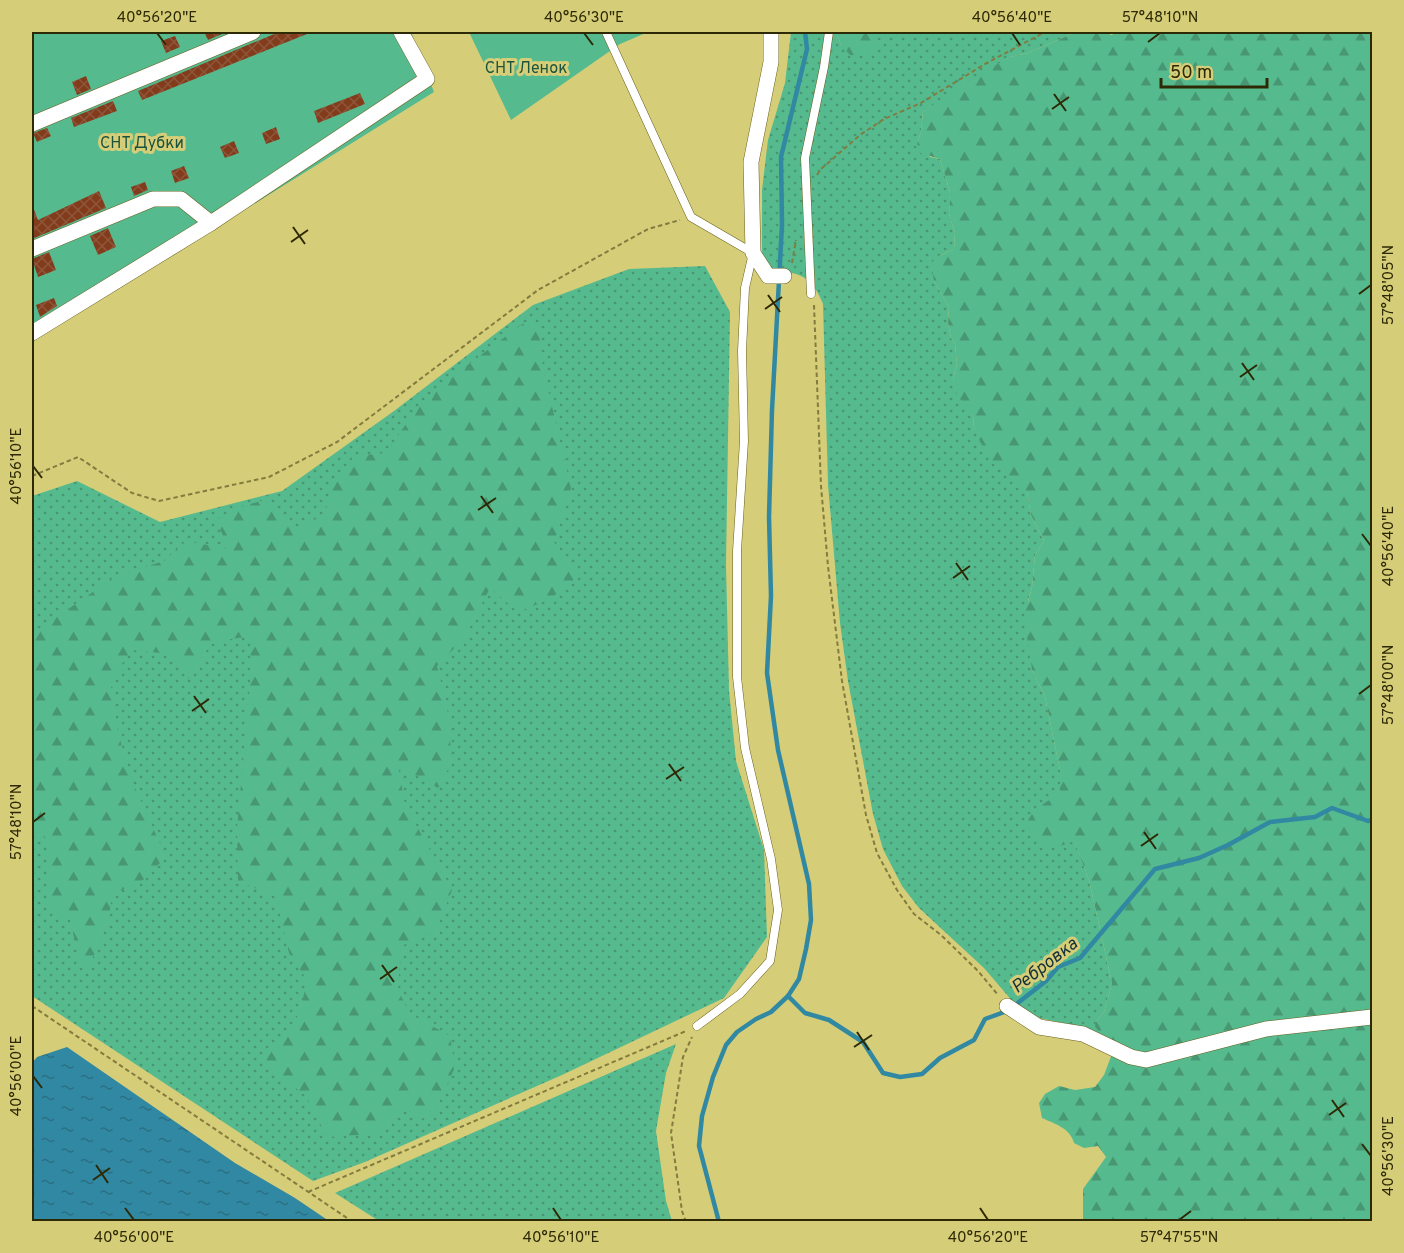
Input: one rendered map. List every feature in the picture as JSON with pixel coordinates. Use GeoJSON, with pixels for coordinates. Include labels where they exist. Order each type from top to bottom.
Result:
{"type":"FeatureCollection","features":[{"type":"Feature","properties":{"kind":"street"},"geometry":{"type":"LineString","coordinates":[[32,124],[254,32]]}},
{"type":"Feature","properties":{"kind":"street"},"geometry":{"type":"LineString","coordinates":[[32,333],[211,223],[427,79],[401,32]]}},
{"type":"Feature","properties":{"kind":"street"},"geometry":{"type":"LineString","coordinates":[[771,32],[771,62],[751,162],[753,253],[768,276],[784,276]]}},
{"type":"Feature","properties":{"kind":"street"},"geometry":{"type":"LineString","coordinates":[[32,249],[153,200],[181,199],[211,223]]}},
{"type":"Feature","properties":{"kind":"street"},"geometry":{"type":"LineString","coordinates":[[1007,1006],[1039,1027],[1083,1034],[1131,1057],[1146,1060],[1266,1029],[1372,1017]]}},
{"type":"Feature","properties":{"kind":"lane"},"geometry":{"type":"LineString","coordinates":[[606,32],[691,217],[753,253],[745,288],[741,351],[744,441],[737,551],[737,677],[745,748],[771,859],[778,910],[770,961],[740,994],[697,1026]]}},
{"type":"Feature","properties":{"kind":"lane"},"geometry":{"type":"LineString","coordinates":[[811,294],[805,158],[829,32]]}},
{"type":"Feature","properties":{"kind":"path"},"geometry":{"type":"LineString","coordinates":[[806,191],[821,169],[860,135],[884,119],[921,104],[985,63],[1045,32]]}},
{"type":"Feature","properties":{"kind":"path"},"geometry":{"type":"LineString","coordinates":[[32,476],[78,456],[132,493],[159,501],[269,477],[337,442],[538,290],[648,229],[691,217]]}},
{"type":"Feature","properties":{"kind":"path"},"geometry":{"type":"LineString","coordinates":[[784,276],[793,262],[796,240]]}},
{"type":"Feature","properties":{"kind":"path"},"geometry":{"type":"LineString","coordinates":[[811,294],[815,310],[821,486],[831,600],[842,681],[866,815],[877,853],[897,890],[914,914],[941,935],[978,970],[1007,1006]]}},
{"type":"Feature","properties":{"kind":"path"},"geometry":{"type":"LineString","coordinates":[[32,1006],[353,1221]]}},
{"type":"Feature","properties":{"kind":"path"},"geometry":{"type":"LineString","coordinates":[[308,1192],[697,1026]]}},
{"type":"Feature","properties":{"kind":"path"},"geometry":{"type":"LineString","coordinates":[[686,1221],[682,1211],[671,1133],[683,1057],[697,1026]]}},
{"type":"Feature","properties":{"kind":"green space","name":"СНТ Дубки"},"geometry":{"type":"Polygon","coordinates":[[[32,32],[411,32],[434,92],[32,342],[32,32]]]}},
{"type":"Feature","properties":{"kind":"green space","name":"СНТ Ленок"},"geometry":{"type":"Polygon","coordinates":[[[469,32],[648,32],[620,44],[511,120],[469,32]]]}},
{"type":"Feature","properties":{"kind":"green space"},"geometry":{"type":"Polygon","coordinates":[[[791,32],[836,32],[841,45],[879,32],[1076,32],[1028,53],[1010,57],[923,112],[921,132],[917,143],[930,157],[940,159],[950,192],[949,214],[955,233],[954,249],[939,256],[934,281],[949,307],[948,323],[951,338],[955,344],[957,364],[953,379],[973,416],[974,429],[1027,492],[1031,515],[1044,541],[1035,555],[1032,587],[1028,601],[1032,670],[1045,697],[1060,770],[1060,793],[1051,800],[1061,846],[1074,840],[1089,880],[1112,983],[1104,1012],[1096,1021],[1100,1034],[1082,1027],[1039,1018],[1014,1003],[984,968],[919,908],[902,886],[883,849],[873,814],[848,681],[840,623],[828,485],[823,304],[815,288],[804,277],[790,272],[772,272],[762,257],[762,190],[768,140],[785,83],[791,32]]]}},
{"type":"Feature","properties":{"kind":"green space"},"geometry":{"type":"Polygon","coordinates":[[[836,32],[879,32],[875,47],[862,56],[850,55],[841,45],[836,32]]]}},
{"type":"Feature","properties":{"kind":"green space"},"geometry":{"type":"Polygon","coordinates":[[[1076,32],[1103,32],[1112,35],[1115,32],[1372,32],[1372,1221],[1083,1221],[1083,1189],[1106,1157],[1098,1146],[1084,1148],[1074,1143],[1066,1130],[1042,1118],[1039,1103],[1045,1094],[1059,1086],[1075,1090],[1095,1087],[1104,1075],[1112,1054],[1095,1026],[1096,1021],[1104,1012],[1112,983],[1089,880],[1074,841],[1061,846],[1044,847],[1025,831],[1033,813],[1060,792],[1060,770],[1045,697],[1032,670],[1024,617],[1032,587],[1035,555],[1044,541],[1031,515],[1027,492],[988,457],[974,429],[973,416],[957,395],[953,379],[957,364],[955,344],[951,338],[948,323],[949,307],[934,281],[931,263],[939,256],[954,249],[955,233],[949,214],[950,192],[940,159],[920,153],[917,143],[921,132],[923,112],[962,84],[1010,57],[1028,53],[1076,32]]]}},
{"type":"Feature","properties":{"kind":"green space"},"geometry":{"type":"Polygon","coordinates":[[[705,266],[730,312],[726,565],[729,690],[736,761],[764,850],[767,937],[724,998],[562,1075],[365,1162],[313,1181],[32,996],[32,496],[77,481],[160,522],[282,491],[394,411],[533,305],[629,269],[705,266]]]}},
{"type":"Feature","properties":{"kind":"green space"},"geometry":{"type":"Polygon","coordinates":[[[525,322],[538,322],[543,368],[571,488],[554,542],[579,576],[550,599],[518,612],[490,588],[465,637],[437,666],[447,706],[452,762],[438,788],[398,765],[405,805],[452,890],[436,931],[401,946],[398,990],[410,1014],[450,1036],[455,1067],[430,1121],[402,1110],[376,1134],[327,1137],[306,1096],[281,1077],[261,1055],[282,1042],[300,1012],[307,980],[289,953],[276,897],[238,881],[237,828],[250,683],[251,636],[212,642],[188,679],[170,654],[132,650],[119,668],[111,688],[128,772],[166,857],[143,880],[112,895],[109,918],[89,967],[80,963],[70,920],[50,910],[50,851],[43,832],[32,834],[32,634],[116,576],[164,561],[186,541],[229,549],[216,520],[234,509],[267,499],[283,515],[292,530],[325,515],[332,481],[355,456],[386,453],[417,408],[458,372],[525,322]]]}},
{"type":"Feature","properties":{"kind":"green space"},"geometry":{"type":"Polygon","coordinates":[[[676,1044],[666,1073],[656,1131],[666,1201],[672,1221],[379,1221],[335,1193],[676,1044]]]}},
{"type":"Feature","properties":{"kind":"water"},"geometry":{"type":"Polygon","coordinates":[[[67,1047],[235,1163],[329,1221],[32,1221],[32,1063],[37,1057],[67,1047]]]}},
{"type":"Feature","properties":{"kind":"building"},"geometry":{"type":"Polygon","coordinates":[[[204,32],[220,32],[222,34],[208,40],[204,32]]]}},
{"type":"Feature","properties":{"kind":"building"},"geometry":{"type":"Polygon","coordinates":[[[279,32],[312,32],[142,100],[138,91],[279,32]]]}},
{"type":"Feature","properties":{"kind":"building"},"geometry":{"type":"Polygon","coordinates":[[[175,36],[180,47],[166,53],[161,41],[175,36]]]}},
{"type":"Feature","properties":{"kind":"building"},"geometry":{"type":"Polygon","coordinates":[[[86,76],[91,89],[77,95],[72,82],[86,76]]]}},
{"type":"Feature","properties":{"kind":"building"},"geometry":{"type":"Polygon","coordinates":[[[360,93],[365,104],[318,123],[314,111],[360,93]]]}},
{"type":"Feature","properties":{"kind":"building"},"geometry":{"type":"Polygon","coordinates":[[[113,101],[117,111],[74,127],[71,118],[113,101]]]}},
{"type":"Feature","properties":{"kind":"building"},"geometry":{"type":"Polygon","coordinates":[[[276,127],[280,139],[266,144],[262,133],[276,127]]]}},
{"type":"Feature","properties":{"kind":"building"},"geometry":{"type":"Polygon","coordinates":[[[47,128],[51,136],[37,142],[33,133],[47,128]]]}},
{"type":"Feature","properties":{"kind":"building"},"geometry":{"type":"Polygon","coordinates":[[[234,141],[239,153],[225,158],[220,147],[234,141]]]}},
{"type":"Feature","properties":{"kind":"building"},"geometry":{"type":"Polygon","coordinates":[[[184,166],[189,178],[175,183],[171,171],[184,166]]]}},
{"type":"Feature","properties":{"kind":"building"},"geometry":{"type":"Polygon","coordinates":[[[145,182],[148,190],[134,196],[131,187],[145,182]]]}},
{"type":"Feature","properties":{"kind":"building"},"geometry":{"type":"Polygon","coordinates":[[[99,191],[106,208],[32,239],[33,207],[38,220],[99,191]]]}},
{"type":"Feature","properties":{"kind":"building"},"geometry":{"type":"Polygon","coordinates":[[[108,228],[116,247],[98,255],[90,236],[108,228]]]}},
{"type":"Feature","properties":{"kind":"building"},"geometry":{"type":"Polygon","coordinates":[[[49,252],[56,270],[38,277],[32,259],[49,252]]]}},
{"type":"Feature","properties":{"kind":"building"},"geometry":{"type":"Polygon","coordinates":[[[54,298],[57,306],[40,317],[36,305],[54,298]]]}},
{"type":"Feature","properties":{"kind":"waterway"},"geometry":{"type":"LineString","coordinates":[[719,1222],[699,1146],[702,1116],[713,1077],[726,1045],[737,1032],[771,1012],[788,996],[799,979],[811,920],[809,884],[778,750],[767,673],[771,596],[769,517],[772,410],[782,225],[781,157],[807,49],[805,32]]}},
{"type":"Feature","properties":{"kind":"waterway","name":"Ребровка"},"geometry":{"type":"LineString","coordinates":[[1014,1006],[1046,981],[1058,967],[1080,958],[1155,869],[1199,858],[1270,822],[1315,817],[1332,808],[1368,821],[1372,820]]}},
{"type":"Feature","properties":{"kind":"waterway","name":"Ребровка"},"geometry":{"type":"LineString","coordinates":[[788,996],[805,1013],[829,1020],[863,1042],[883,1073],[900,1077],[922,1074],[940,1058],[974,1040],[985,1019],[1007,1011]]}}]}
